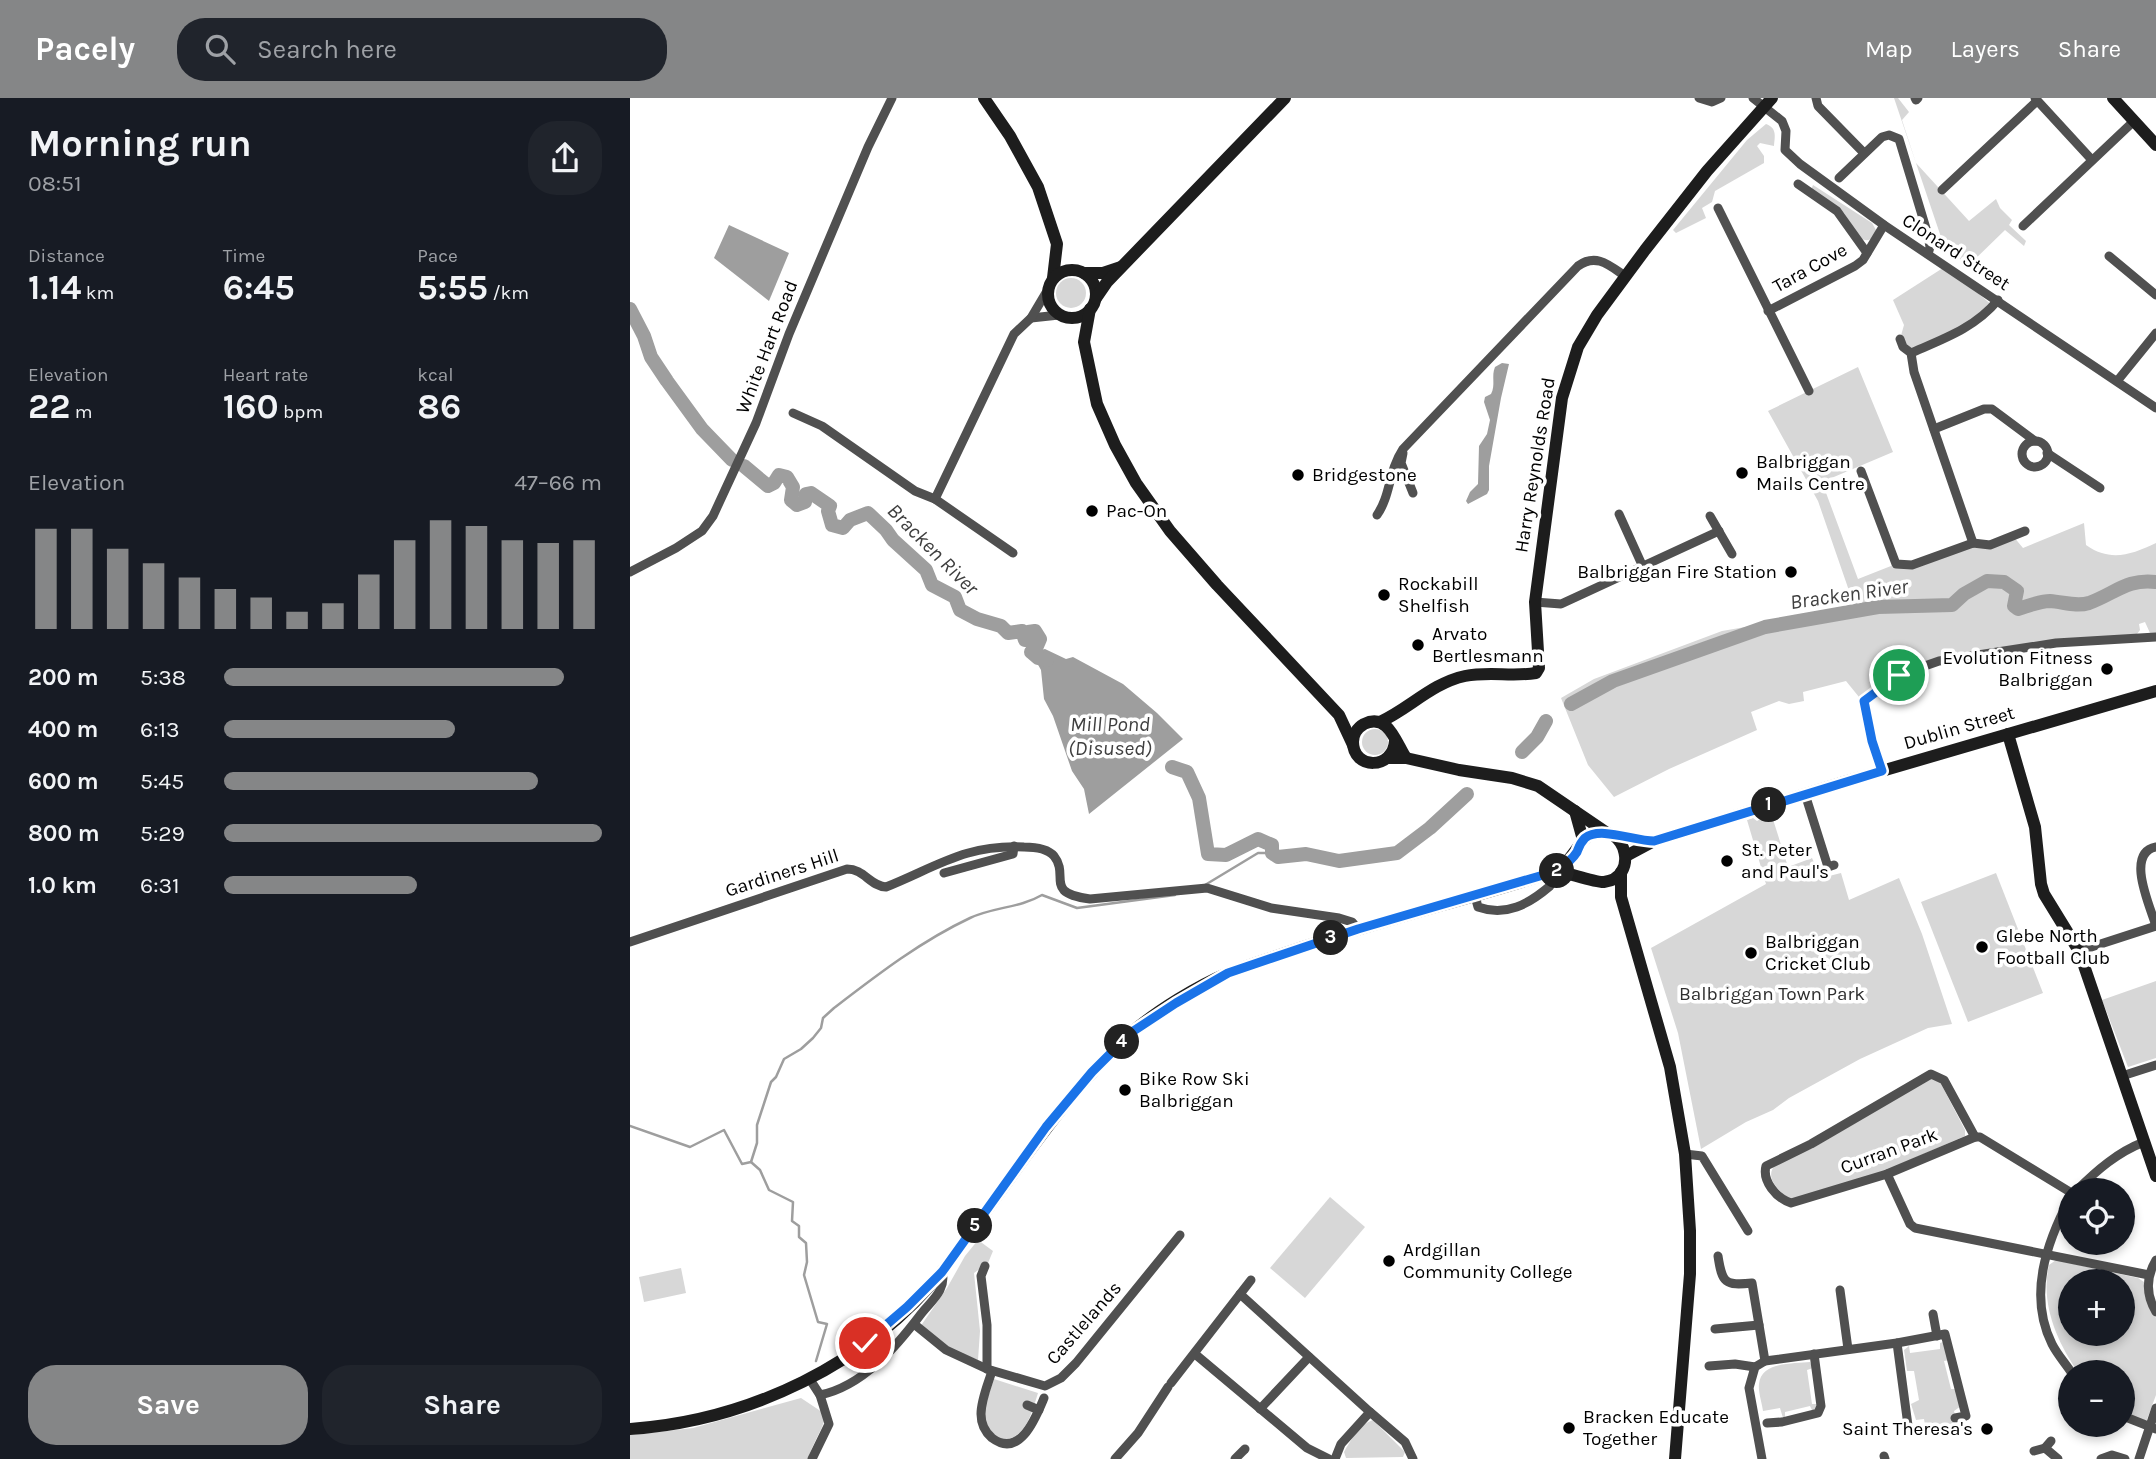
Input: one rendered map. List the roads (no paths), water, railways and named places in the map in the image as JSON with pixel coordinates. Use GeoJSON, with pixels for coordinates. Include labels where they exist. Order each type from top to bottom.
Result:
{"type":"FeatureCollection","features":[{"type":"Feature","properties":{"kind":"street","name":"White Hart Road"},"geometry":{"type":"LineString","coordinates":[[630,572],[702,531],[713,516],[756,423],[789,334],[868,147],[892,98]]}},
{"type":"Feature","properties":{"kind":"street"},"geometry":{"type":"LineString","coordinates":[[984,98],[1033,177],[1057,244],[1094,284],[1093,304],[1084,342],[1097,404],[1136,483],[1170,531],[1217,585],[1339,715],[1355,751],[1364,761],[1377,763],[1388,758],[1406,758],[1512,778],[1538,786],[1611,835],[1625,849],[1621,897],[1670,1067],[1685,1154],[1690,1274],[1675,1459]]}},
{"type":"Feature","properties":{"kind":"street"},"geometry":{"type":"LineString","coordinates":[[1031,318],[1080,317],[1093,304],[1107,282],[1285,98]]}},
{"type":"Feature","properties":{"kind":"street"},"geometry":{"type":"LineString","coordinates":[[1699,98],[1707,102],[1721,98]]}},
{"type":"Feature","properties":{"kind":"street","name":"Clonard Street"},"geometry":{"type":"LineString","coordinates":[[1753,98],[1768,102],[1785,126],[1784,146],[1788,155],[1884,225],[2156,408]]}},
{"type":"Feature","properties":{"kind":"street"},"geometry":{"type":"LineString","coordinates":[[1816,98],[1818,106],[1864,153]]}},
{"type":"Feature","properties":{"kind":"street"},"geometry":{"type":"LineString","coordinates":[[2113,98],[2156,145]]}},
{"type":"Feature","properties":{"kind":"street"},"geometry":{"type":"LineString","coordinates":[[1942,190],[1955,183],[2036,99],[2092,160]]}},
{"type":"Feature","properties":{"kind":"street","name":"Harry Reynolds Road"},"geometry":{"type":"LineString","coordinates":[[1380,722],[1398,714],[1422,695],[1463,677],[1536,673],[1539,662],[1535,602],[1558,420],[1566,378],[1584,335],[1625,276],[1707,171],[1768,102]]}},
{"type":"Feature","properties":{"kind":"street"},"geometry":{"type":"LineString","coordinates":[[2023,226],[2134,121]]}},
{"type":"Feature","properties":{"kind":"street"},"geometry":{"type":"LineString","coordinates":[[1839,178],[1886,135],[1899,139],[1928,235],[1928,254]]}},
{"type":"Feature","properties":{"kind":"street","name":"Tara Cove"},"geometry":{"type":"LineString","coordinates":[[1798,184],[1838,211],[1867,253]]}},
{"type":"Feature","properties":{"kind":"street","name":"Tara Cove"},"geometry":{"type":"LineString","coordinates":[[1718,208],[1809,391]]}},
{"type":"Feature","properties":{"kind":"street","name":"Tara Cove"},"geometry":{"type":"LineString","coordinates":[[1768,311],[1855,266],[1867,253],[1884,225]]}},
{"type":"Feature","properties":{"kind":"street"},"geometry":{"type":"LineString","coordinates":[[934,499],[1014,334],[1031,318],[1047,291],[1053,278],[1057,244]]}},
{"type":"Feature","properties":{"kind":"street"},"geometry":{"type":"LineString","coordinates":[[2109,256],[2156,295]]}},
{"type":"Feature","properties":{"kind":"street"},"geometry":{"type":"LineString","coordinates":[[1377,515],[1387,496],[1392,467],[1405,448],[1578,266],[1585,261],[1600,260],[1625,276]]}},
{"type":"Feature","properties":{"kind":"street"},"geometry":{"type":"LineString","coordinates":[[1053,278],[1065,270],[1103,273],[1125,265]]}},
{"type":"Feature","properties":{"kind":"street"},"geometry":{"type":"LineString","coordinates":[[1047,291],[1050,304],[1064,316],[1084,342]]}},
{"type":"Feature","properties":{"kind":"street"},"geometry":{"type":"LineString","coordinates":[[1910,353],[1971,326],[1998,300]]}},
{"type":"Feature","properties":{"kind":"street"},"geometry":{"type":"LineString","coordinates":[[2118,380],[2156,333]]}},
{"type":"Feature","properties":{"kind":"street"},"geometry":{"type":"LineString","coordinates":[[1900,339],[1903,347],[1910,353],[1914,372],[1973,543]]}},
{"type":"Feature","properties":{"kind":"street"},"geometry":{"type":"LineString","coordinates":[[1934,429],[1984,409],[1992,409],[2035,442],[2042,443],[2048,453],[2100,488]]}},
{"type":"Feature","properties":{"kind":"street"},"geometry":{"type":"LineString","coordinates":[[793,413],[822,426],[915,491],[934,499],[1013,553]]}},
{"type":"Feature","properties":{"kind":"street"},"geometry":{"type":"LineString","coordinates":[[2035,442],[2024,448],[2022,456],[2026,464],[2038,466],[2045,461],[2048,453]]}},
{"type":"Feature","properties":{"kind":"street"},"geometry":{"type":"LineString","coordinates":[[1405,448],[1401,463],[1413,493]]}},
{"type":"Feature","properties":{"kind":"street"},"geometry":{"type":"LineString","coordinates":[[1861,471],[1896,564],[1912,565],[1973,543],[1990,545],[2025,531]]}},
{"type":"Feature","properties":{"kind":"street"},"geometry":{"type":"LineString","coordinates":[[1619,514],[1643,567]]}},
{"type":"Feature","properties":{"kind":"street"},"geometry":{"type":"LineString","coordinates":[[1710,516],[1732,554]]}},
{"type":"Feature","properties":{"kind":"street"},"geometry":{"type":"LineString","coordinates":[[1535,602],[1561,604],[1719,531]]}},
{"type":"Feature","properties":{"kind":"street"},"geometry":{"type":"LineString","coordinates":[[2143,625],[2145,638]]}},
{"type":"Feature","properties":{"kind":"street"},"geometry":{"type":"LineString","coordinates":[[1882,771],[1872,741],[1864,701],[1899,675],[1939,661],[2056,643],[2156,637]]}},
{"type":"Feature","properties":{"kind":"street","name":"Dublin Street"},"geometry":{"type":"LineString","coordinates":[[1626,856],[1654,841],[2156,691]]}},
{"type":"Feature","properties":{"kind":"street"},"geometry":{"type":"LineString","coordinates":[[1388,758],[1392,752],[1398,714]]}},
{"type":"Feature","properties":{"kind":"street"},"geometry":{"type":"LineString","coordinates":[[1339,715],[1366,723],[1380,722],[1386,726],[1406,758]]}},
{"type":"Feature","properties":{"kind":"street"},"geometry":{"type":"LineString","coordinates":[[1353,745],[1356,732],[1366,723]]}},
{"type":"Feature","properties":{"kind":"street"},"geometry":{"type":"LineString","coordinates":[[2008,734],[2035,827],[2044,894],[2079,951],[2156,1176]]}},
{"type":"Feature","properties":{"kind":"street"},"geometry":{"type":"LineString","coordinates":[[1805,794],[1828,867],[1834,865]]}},
{"type":"Feature","properties":{"kind":"street"},"geometry":{"type":"LineString","coordinates":[[1575,811],[1580,846],[1578,867],[1587,878]]}},
{"type":"Feature","properties":{"kind":"street"},"geometry":{"type":"LineString","coordinates":[[630,1429],[671,1425],[762,1400],[810,1378],[886,1326],[942,1272],[1046,1127],[1092,1072],[1132,1032],[1186,997],[1228,973],[1358,929],[1553,872],[1567,864],[1594,833],[1611,835]]}},
{"type":"Feature","properties":{"kind":"street","name":"Dublin Street"},"geometry":{"type":"LineString","coordinates":[[1611,835],[1654,841]]}},
{"type":"Feature","properties":{"kind":"street","name":"Gardiners Hill"},"geometry":{"type":"LineString","coordinates":[[630,942],[847,869],[862,872],[872,883],[886,887],[973,850],[994,846],[1047,851],[1055,857],[1062,887],[1074,897],[1090,900],[1204,888],[1271,908],[1339,918],[1352,922],[1358,929]]}},
{"type":"Feature","properties":{"kind":"street"},"geometry":{"type":"LineString","coordinates":[[944,873],[1013,853],[1014,846]]}},
{"type":"Feature","properties":{"kind":"street"},"geometry":{"type":"LineString","coordinates":[[2079,951],[2156,926],[2139,870],[2140,858],[2149,849],[2156,847]]}},
{"type":"Feature","properties":{"kind":"street"},"geometry":{"type":"LineString","coordinates":[[1553,872],[1601,882],[1624,908]]}},
{"type":"Feature","properties":{"kind":"street"},"geometry":{"type":"LineString","coordinates":[[1475,896],[1478,907],[1485,909],[1520,907],[1531,902],[1550,886],[1553,872]]}},
{"type":"Feature","properties":{"kind":"street"},"geometry":{"type":"LineString","coordinates":[[1601,882],[1608,881],[1621,872]]}},
{"type":"Feature","properties":{"kind":"street"},"geometry":{"type":"LineString","coordinates":[[2122,1076],[2156,1065]]}},
{"type":"Feature","properties":{"kind":"street","name":"Curran Park"},"geometry":{"type":"LineString","coordinates":[[1931,1074],[1944,1080],[1975,1137],[1887,1174],[1791,1203],[1772,1190],[1765,1173],[1766,1166],[1774,1160],[1811,1144],[1931,1074]]}},
{"type":"Feature","properties":{"kind":"street"},"geometry":{"type":"LineString","coordinates":[[1975,1137],[1980,1137],[2058,1185]]}},
{"type":"Feature","properties":{"kind":"street"},"geometry":{"type":"LineString","coordinates":[[2091,1178],[2130,1147],[2144,1142]]}},
{"type":"Feature","properties":{"kind":"street"},"geometry":{"type":"LineString","coordinates":[[1685,1154],[1702,1156],[1748,1231]]}},
{"type":"Feature","properties":{"kind":"street"},"geometry":{"type":"LineString","coordinates":[[1887,1174],[1910,1224],[1915,1228],[2149,1275]]}},
{"type":"Feature","properties":{"kind":"street"},"geometry":{"type":"LineString","coordinates":[[2058,1220],[2045,1254],[2040,1303],[2052,1344],[2063,1360]]}},
{"type":"Feature","properties":{"kind":"street","name":"Castlelands"},"geometry":{"type":"LineString","coordinates":[[914,1324],[946,1350],[989,1370],[1045,1386],[1061,1378],[1076,1363],[1180,1234]]}},
{"type":"Feature","properties":{"kind":"street"},"geometry":{"type":"LineString","coordinates":[[1718,1256],[1725,1281],[1730,1284],[1752,1283],[1765,1361]]}},
{"type":"Feature","properties":{"kind":"street"},"geometry":{"type":"LineString","coordinates":[[2156,1260],[2149,1275],[2150,1299],[2156,1311]]}},
{"type":"Feature","properties":{"kind":"street"},"geometry":{"type":"LineString","coordinates":[[820,1395],[842,1388],[870,1369],[896,1345],[940,1291],[942,1272]]}},
{"type":"Feature","properties":{"kind":"street"},"geometry":{"type":"LineString","coordinates":[[979,1272],[987,1325],[989,1370],[981,1414],[983,1425],[993,1439],[1000,1443],[1010,1444],[1020,1440],[1030,1430],[1044,1398]]}},
{"type":"Feature","properties":{"kind":"street"},"geometry":{"type":"LineString","coordinates":[[1115,1459],[1138,1433],[1170,1385],[1251,1280]]}},
{"type":"Feature","properties":{"kind":"street"},"geometry":{"type":"LineString","coordinates":[[1840,1290],[1848,1349]]}},
{"type":"Feature","properties":{"kind":"street"},"geometry":{"type":"LineString","coordinates":[[1240,1294],[1405,1442],[1413,1459]]}},
{"type":"Feature","properties":{"kind":"street"},"geometry":{"type":"LineString","coordinates":[[1933,1314],[1937,1336]]}},
{"type":"Feature","properties":{"kind":"street"},"geometry":{"type":"LineString","coordinates":[[1715,1329],[1759,1325]]}},
{"type":"Feature","properties":{"kind":"street"},"geometry":{"type":"LineString","coordinates":[[1709,1366],[1735,1364],[1755,1367],[1765,1361],[1945,1334],[1966,1416],[1955,1418]]}},
{"type":"Feature","properties":{"kind":"street"},"geometry":{"type":"LineString","coordinates":[[1897,1343],[1909,1433],[1920,1430]]}},
{"type":"Feature","properties":{"kind":"street"},"geometry":{"type":"LineString","coordinates":[[1195,1354],[1307,1448],[1329,1459]]}},
{"type":"Feature","properties":{"kind":"street"},"geometry":{"type":"LineString","coordinates":[[1767,1423],[1818,1413],[1821,1406],[1814,1354]]}},
{"type":"Feature","properties":{"kind":"street"},"geometry":{"type":"LineString","coordinates":[[1260,1409],[1309,1357]]}},
{"type":"Feature","properties":{"kind":"street"},"geometry":{"type":"LineString","coordinates":[[1755,1367],[1749,1388],[1762,1459]]}},
{"type":"Feature","properties":{"kind":"street"},"geometry":{"type":"LineString","coordinates":[[810,1378],[820,1395],[829,1424],[812,1459]]}},
{"type":"Feature","properties":{"kind":"street"},"geometry":{"type":"LineString","coordinates":[[1027,1405],[1039,1410]]}},
{"type":"Feature","properties":{"kind":"street"},"geometry":{"type":"LineString","coordinates":[[2139,1459],[2153,1428],[2156,1408]]}},
{"type":"Feature","properties":{"kind":"street"},"geometry":{"type":"LineString","coordinates":[[1335,1459],[1341,1444],[1370,1412]]}},
{"type":"Feature","properties":{"kind":"street"},"geometry":{"type":"LineString","coordinates":[[2135,1421],[2153,1428]]}},
{"type":"Feature","properties":{"kind":"street"},"geometry":{"type":"LineString","coordinates":[[2034,1451],[2048,1445],[2059,1459]]}},
{"type":"Feature","properties":{"kind":"street"},"geometry":{"type":"LineString","coordinates":[[1236,1459],[1245,1449]]}},
{"type":"Feature","properties":{"kind":"street"},"geometry":{"type":"LineString","coordinates":[[2101,1459],[2112,1455],[2124,1459]]}},
{"type":"Feature","properties":{"kind":"water"},"geometry":{"type":"Polygon","coordinates":[[[729,225],[789,253],[769,301],[714,258],[729,225]]]}},
{"type":"Feature","properties":{"kind":"water"},"geometry":{"type":"Polygon","coordinates":[[[1502,363],[1509,364],[1489,466],[1489,490],[1487,494],[1468,504],[1466,501],[1470,492],[1478,484],[1479,446],[1487,434],[1490,420],[1485,397],[1492,391],[1495,367],[1502,363]]]}},
{"type":"Feature","properties":{"kind":"water","name":"Mill Pond (Disused)"},"geometry":{"type":"Polygon","coordinates":[[[1045,649],[1066,659],[1073,657],[1123,684],[1183,739],[1089,814],[1084,789],[1072,771],[1053,716],[1044,699],[1041,670],[1031,652],[1045,649]]]}},
{"type":"Feature","properties":{"kind":"waterway","name":"Bracken River"},"geometry":{"type":"LineString","coordinates":[[630,309],[651,357],[667,381],[702,429],[732,460]]}},
{"type":"Feature","properties":{"kind":"waterway","name":"Bracken River"},"geometry":{"type":"LineString","coordinates":[[744,466],[768,486],[774,483],[779,475],[787,477],[793,487],[791,500],[797,505],[805,502],[806,494],[811,493],[830,506],[828,511],[832,525],[843,528],[850,520],[868,513],[926,570],[932,585],[955,597],[960,610],[977,619],[1001,626],[1008,633],[1022,631],[1025,640],[1028,632],[1035,631],[1040,639],[1031,652],[1038,658],[1047,660]]}},
{"type":"Feature","properties":{"kind":"waterway","name":"Bracken River"},"geometry":{"type":"LineString","coordinates":[[1571,704],[1613,681],[1765,627],[1878,607],[1952,605],[1964,594],[1987,581],[2004,582],[2017,591],[2014,606],[2018,609],[2046,601],[2084,604],[2137,582],[2156,582]]}},
{"type":"Feature","properties":{"kind":"waterway","name":"Bracken River"},"geometry":{"type":"LineString","coordinates":[[1522,752],[1537,737],[1546,721]]}},
{"type":"Feature","properties":{"kind":"waterway","name":"Bracken River"},"geometry":{"type":"LineString","coordinates":[[1172,767],[1187,772],[1199,798],[1208,854],[1226,855],[1258,839],[1272,845],[1272,853],[1278,857],[1306,854],[1339,861],[1397,853],[1430,828],[1467,794]]}},
{"type":"Feature","properties":{"kind":"waterway"},"geometry":{"type":"LineString","coordinates":[[1205,885],[1258,853],[1272,853]]}},
{"type":"Feature","properties":{"kind":"waterway"},"geometry":{"type":"LineString","coordinates":[[751,1162],[757,1143],[757,1125],[771,1082],[784,1059],[813,1038],[821,1028],[823,1018],[834,1008],[917,948],[970,918],[1025,903],[1042,895],[1077,908],[1175,895]]}},
{"type":"Feature","properties":{"kind":"waterway"},"geometry":{"type":"LineString","coordinates":[[630,1126],[690,1147],[724,1130],[742,1164],[751,1162],[760,1170],[769,1190],[793,1202],[792,1221],[799,1226],[799,1237],[806,1243],[807,1262],[804,1275],[818,1322],[827,1324],[816,1361]]}},
{"type":"Feature","properties":{"kind":"place","name":"Balbriggan Mails Centre"},"geometry":{"type":"Point","coordinates":[1742,473]}},
{"type":"Feature","properties":{"kind":"place","name":"Bridgestone"},"geometry":{"type":"Point","coordinates":[1298,475]}},
{"type":"Feature","properties":{"kind":"place","name":"Pac-On"},"geometry":{"type":"Point","coordinates":[1092,511]}},
{"type":"Feature","properties":{"kind":"place","name":"Balbriggan Fire Station"},"geometry":{"type":"Point","coordinates":[1791,572]}},
{"type":"Feature","properties":{"kind":"place","name":"Rockabill Shelfish"},"geometry":{"type":"Point","coordinates":[1384,595]}},
{"type":"Feature","properties":{"kind":"place","name":"Arvato Bertlesmann"},"geometry":{"type":"Point","coordinates":[1418,645]}},
{"type":"Feature","properties":{"kind":"place","name":"Evolution Fitness Balbriggan"},"geometry":{"type":"Point","coordinates":[2107,669]}},
{"type":"Feature","properties":{"kind":"place","name":"St. Peter and Paul's"},"geometry":{"type":"Point","coordinates":[1727,861]}},
{"type":"Feature","properties":{"kind":"place","name":"Glebe North Football Club"},"geometry":{"type":"Point","coordinates":[1982,947]}},
{"type":"Feature","properties":{"kind":"place","name":"Balbriggan Cricket Club"},"geometry":{"type":"Point","coordinates":[1751,953]}},
{"type":"Feature","properties":{"kind":"place","name":"Bike Row Ski Balbriggan"},"geometry":{"type":"Point","coordinates":[1125,1090]}},
{"type":"Feature","properties":{"kind":"place","name":"Ardgillan Community College"},"geometry":{"type":"Point","coordinates":[1389,1261]}},
{"type":"Feature","properties":{"kind":"place","name":"Bracken Educate Together"},"geometry":{"type":"Point","coordinates":[1569,1428]}},
{"type":"Feature","properties":{"kind":"place","name":"Saint Theresa's"},"geometry":{"type":"Point","coordinates":[1987,1429]}},
{"type":"Feature","properties":{"kind":"park label","name":"Balbriggan Town Park"},"geometry":{"type":"Point","coordinates":[1772,994]}}]}
